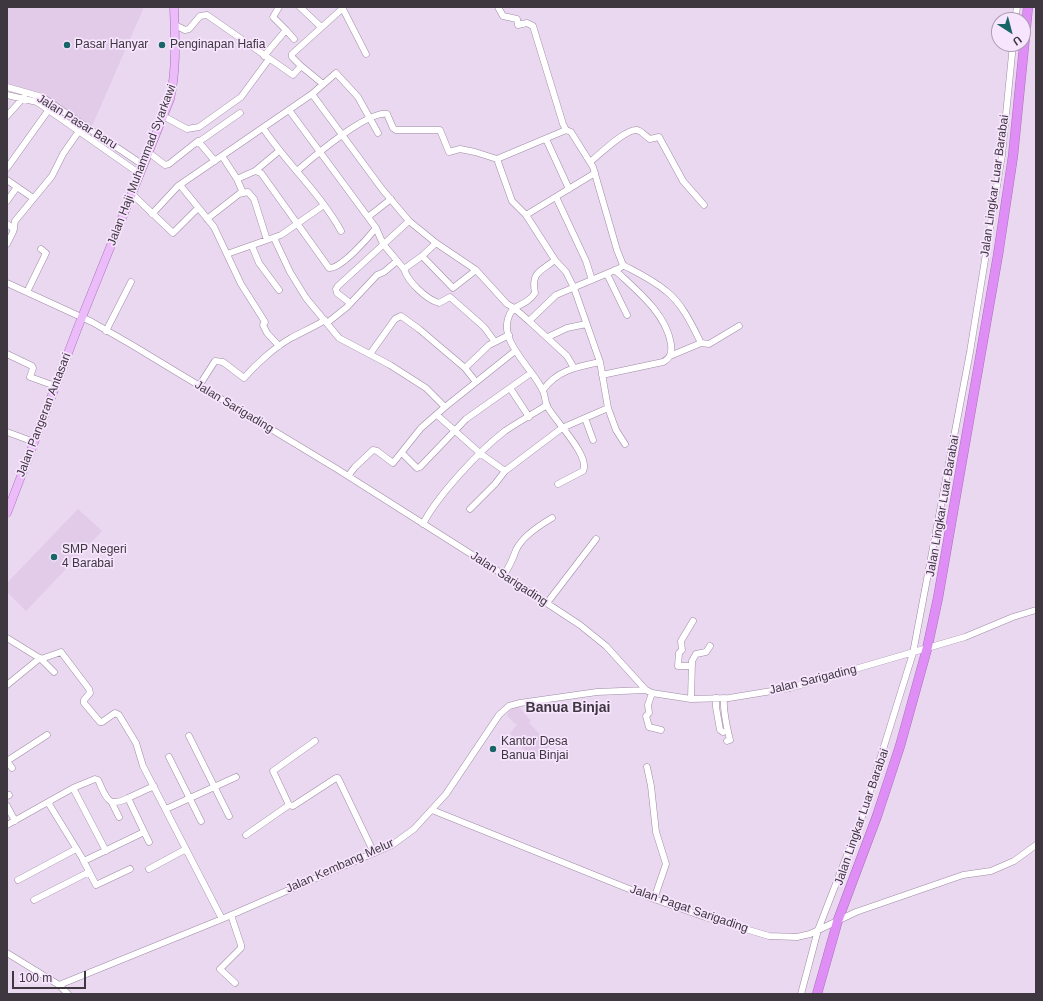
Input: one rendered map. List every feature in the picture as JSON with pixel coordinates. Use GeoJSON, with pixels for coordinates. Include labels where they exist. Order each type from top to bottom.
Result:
{"type":"FeatureCollection","features":[{"type":"Feature","properties":{"kind":"highway","name":"Jalan Lingkar Luar Barabai"},"geometry":{"type":"LineString","coordinates":[[817,994],[838,920],[898,753],[927,649],[943,574],[998,255],[1013,156],[1028,7]]}},
{"type":"Feature","properties":{"kind":"main road","name":"Jalan Haji Muhammad Syarkawi"},"geometry":{"type":"LineString","coordinates":[[82,318],[163,116],[174,80],[174,7]]}},
{"type":"Feature","properties":{"kind":"main road","name":"Jalan Pangeran Antasari"},"geometry":{"type":"LineString","coordinates":[[7,513],[9,499],[34,442],[82,318]]}},
{"type":"Feature","properties":{"kind":"street"},"geometry":{"type":"LineString","coordinates":[[279,7],[273,17],[294,39]]}},
{"type":"Feature","properties":{"kind":"street"},"geometry":{"type":"LineString","coordinates":[[300,7],[321,27]]}},
{"type":"Feature","properties":{"kind":"street"},"geometry":{"type":"LineString","coordinates":[[498,7],[503,16],[517,19],[518,25],[527,23],[533,26],[566,130],[571,132],[590,162],[595,173],[617,250],[623,265],[654,282],[668,292],[683,311],[701,343]]}},
{"type":"Feature","properties":{"kind":"street"},"geometry":{"type":"LineString","coordinates":[[323,84],[301,66],[292,57],[292,54],[343,8],[366,54]]}},
{"type":"Feature","properties":{"kind":"street"},"geometry":{"type":"LineString","coordinates":[[175,25],[185,30],[189,29],[200,16],[207,15],[293,75],[301,66]]}},
{"type":"Feature","properties":{"kind":"street"},"geometry":{"type":"LineString","coordinates":[[163,116],[187,129],[199,127],[241,97],[266,57],[286,30]]}},
{"type":"Feature","properties":{"kind":"street"},"geometry":{"type":"LineString","coordinates":[[801,994],[818,930],[864,814],[912,653],[970,352],[1002,155],[1012,52]]}},
{"type":"Feature","properties":{"kind":"street"},"geometry":{"type":"LineString","coordinates":[[152,214],[180,185],[312,94],[334,74],[338,74],[373,117],[378,133]]}},
{"type":"Feature","properties":{"kind":"street","name":"Jalan Pasar Baru"},"geometry":{"type":"LineString","coordinates":[[7,87],[42,97],[51,107],[79,131],[140,174]]}},
{"type":"Feature","properties":{"kind":"street"},"geometry":{"type":"LineString","coordinates":[[7,116],[23,99],[26,92]]}},
{"type":"Feature","properties":{"kind":"street"},"geometry":{"type":"LineString","coordinates":[[312,94],[367,169],[408,221],[436,243],[476,270],[507,304],[529,320],[548,337],[567,356],[574,368]]}},
{"type":"Feature","properties":{"kind":"street","name":"Jalan Pasar Baru"},"geometry":{"type":"LineString","coordinates":[[7,95],[51,107],[93,131],[143,165]]}},
{"type":"Feature","properties":{"kind":"street"},"geometry":{"type":"LineString","coordinates":[[7,168],[51,107]]}},
{"type":"Feature","properties":{"kind":"street"},"geometry":{"type":"LineString","coordinates":[[289,110],[376,228],[383,244],[404,269],[408,277],[428,297],[439,303],[450,297],[484,327],[495,342]]}},
{"type":"Feature","properties":{"kind":"street"},"geometry":{"type":"LineString","coordinates":[[148,152],[165,164],[169,164],[240,113]]}},
{"type":"Feature","properties":{"kind":"street"},"geometry":{"type":"LineString","coordinates":[[297,171],[319,152],[343,136],[373,117],[385,113],[388,115],[393,128],[396,130],[440,130],[449,152],[460,149],[497,159],[566,130]]}},
{"type":"Feature","properties":{"kind":"street"},"geometry":{"type":"LineString","coordinates":[[263,128],[279,151],[324,205],[341,231]]}},
{"type":"Feature","properties":{"kind":"street"},"geometry":{"type":"LineString","coordinates":[[590,162],[623,135],[632,130],[639,131],[650,139],[659,137],[683,181],[704,205]]}},
{"type":"Feature","properties":{"kind":"street"},"geometry":{"type":"LineString","coordinates":[[7,244],[14,229],[15,221],[52,176],[63,154],[79,131]]}},
{"type":"Feature","properties":{"kind":"street"},"geometry":{"type":"LineString","coordinates":[[89,138],[93,131]]}},
{"type":"Feature","properties":{"kind":"street"},"geometry":{"type":"LineString","coordinates":[[546,139],[569,189]]}},
{"type":"Feature","properties":{"kind":"street"},"geometry":{"type":"LineString","coordinates":[[200,141],[215,161]]}},
{"type":"Feature","properties":{"kind":"street"},"geometry":{"type":"LineString","coordinates":[[237,179],[255,171],[279,151]]}},
{"type":"Feature","properties":{"kind":"street"},"geometry":{"type":"LineString","coordinates":[[222,156],[237,179],[243,193]]}},
{"type":"Feature","properties":{"kind":"street"},"geometry":{"type":"LineString","coordinates":[[497,159],[510,197],[526,215],[555,260],[566,272],[574,288],[600,362],[608,408],[616,430],[625,444]]}},
{"type":"Feature","properties":{"kind":"street"},"geometry":{"type":"LineString","coordinates":[[255,171],[261,173],[330,268],[343,261],[363,243],[376,228]]}},
{"type":"Feature","properties":{"kind":"street"},"geometry":{"type":"LineString","coordinates":[[526,215],[595,173]]}},
{"type":"Feature","properties":{"kind":"street"},"geometry":{"type":"LineString","coordinates":[[7,180],[33,198]]}},
{"type":"Feature","properties":{"kind":"street"},"geometry":{"type":"LineString","coordinates":[[180,185],[220,237],[241,284],[265,322],[262,325],[279,346]]}},
{"type":"Feature","properties":{"kind":"street"},"geometry":{"type":"LineString","coordinates":[[7,201],[17,186]]}},
{"type":"Feature","properties":{"kind":"street"},"geometry":{"type":"LineString","coordinates":[[207,219],[243,193],[248,192],[254,199],[267,240]]}},
{"type":"Feature","properties":{"kind":"street"},"geometry":{"type":"LineString","coordinates":[[132,194],[173,233],[198,208]]}},
{"type":"Feature","properties":{"kind":"street"},"geometry":{"type":"LineString","coordinates":[[556,197],[586,260],[592,280]]}},
{"type":"Feature","properties":{"kind":"street"},"geometry":{"type":"LineString","coordinates":[[368,217],[391,199]]}},
{"type":"Feature","properties":{"kind":"street"},"geometry":{"type":"LineString","coordinates":[[227,254],[274,238],[299,224],[324,205]]}},
{"type":"Feature","properties":{"kind":"street"},"geometry":{"type":"LineString","coordinates":[[350,302],[337,293],[336,289],[408,221]]}},
{"type":"Feature","properties":{"kind":"street"},"geometry":{"type":"LineString","coordinates":[[7,224],[14,229]]}},
{"type":"Feature","properties":{"kind":"street"},"geometry":{"type":"LineString","coordinates":[[274,238],[290,272],[306,298],[339,338],[370,354],[426,388],[445,407]]}},
{"type":"Feature","properties":{"kind":"street"},"geometry":{"type":"LineString","coordinates":[[404,269],[422,256],[436,243]]}},
{"type":"Feature","properties":{"kind":"street"},"geometry":{"type":"LineString","coordinates":[[252,246],[259,263],[279,290]]}},
{"type":"Feature","properties":{"kind":"street"},"geometry":{"type":"LineString","coordinates":[[27,292],[46,253],[41,248]]}},
{"type":"Feature","properties":{"kind":"street"},"geometry":{"type":"LineString","coordinates":[[422,256],[454,288],[476,270]]}},
{"type":"Feature","properties":{"kind":"street"},"geometry":{"type":"LineString","coordinates":[[555,260],[534,278],[533,283],[535,293],[533,296],[526,303],[514,308],[507,319],[509,335],[515,352],[543,390],[547,406],[562,428],[572,438],[581,454],[585,470],[558,484]]}},
{"type":"Feature","properties":{"kind":"street"},"geometry":{"type":"LineString","coordinates":[[199,386],[215,361],[223,362],[243,379],[255,364],[261,362],[279,346],[326,321],[347,307],[350,302],[377,275],[384,272],[397,261]]}},
{"type":"Feature","properties":{"kind":"street"},"geometry":{"type":"LineString","coordinates":[[529,320],[556,295],[607,274],[623,265]]}},
{"type":"Feature","properties":{"kind":"street"},"geometry":{"type":"LineString","coordinates":[[615,270],[641,295],[668,331],[671,348],[670,356]]}},
{"type":"Feature","properties":{"kind":"street"},"geometry":{"type":"LineString","coordinates":[[607,274],[627,315]]}},
{"type":"Feature","properties":{"kind":"street"},"geometry":{"type":"LineString","coordinates":[[106,331],[131,282]]}},
{"type":"Feature","properties":{"kind":"street","name":"Jalan Sarigading"},"geometry":{"type":"LineString","coordinates":[[7,283],[82,318],[106,331],[348,476],[504,575],[580,625],[606,646],[646,690],[652,693],[691,699],[724,698],[790,688],[965,637],[1013,617],[1036,610]]}},
{"type":"Feature","properties":{"kind":"street"},"geometry":{"type":"LineString","coordinates":[[370,354],[395,319],[401,316],[419,329],[465,368],[476,382]]}},
{"type":"Feature","properties":{"kind":"street"},"geometry":{"type":"LineString","coordinates":[[548,337],[568,328],[586,324]]}},
{"type":"Feature","properties":{"kind":"street"},"geometry":{"type":"LineString","coordinates":[[602,375],[663,362],[670,356],[701,343],[709,344],[739,326]]}},
{"type":"Feature","properties":{"kind":"street"},"geometry":{"type":"LineString","coordinates":[[465,368],[488,345],[509,335]]}},
{"type":"Feature","properties":{"kind":"street"},"geometry":{"type":"LineString","coordinates":[[348,476],[373,450],[377,451],[391,463],[394,462],[421,428],[445,407],[515,352]]}},
{"type":"Feature","properties":{"kind":"street"},"geometry":{"type":"LineString","coordinates":[[7,354],[32,366],[34,368],[30,376],[56,386]]}},
{"type":"Feature","properties":{"kind":"street"},"geometry":{"type":"LineString","coordinates":[[543,390],[560,373],[600,362]]}},
{"type":"Feature","properties":{"kind":"street"},"geometry":{"type":"LineString","coordinates":[[402,453],[418,468],[466,420],[531,373]]}},
{"type":"Feature","properties":{"kind":"street"},"geometry":{"type":"LineString","coordinates":[[510,388],[529,416]]}},
{"type":"Feature","properties":{"kind":"street"},"geometry":{"type":"LineString","coordinates":[[423,524],[463,471],[491,442],[529,416],[547,406]]}},
{"type":"Feature","properties":{"kind":"street"},"geometry":{"type":"LineString","coordinates":[[470,509],[495,484],[505,471],[562,428],[608,408]]}},
{"type":"Feature","properties":{"kind":"street"},"geometry":{"type":"LineString","coordinates":[[437,415],[481,454],[505,471]]}},
{"type":"Feature","properties":{"kind":"street"},"geometry":{"type":"LineString","coordinates":[[585,418],[594,440]]}},
{"type":"Feature","properties":{"kind":"street"},"geometry":{"type":"LineString","coordinates":[[7,432],[34,442]]}},
{"type":"Feature","properties":{"kind":"street"},"geometry":{"type":"LineString","coordinates":[[504,575],[514,557],[517,548],[534,529],[552,518]]}},
{"type":"Feature","properties":{"kind":"street"},"geometry":{"type":"LineString","coordinates":[[547,603],[596,539]]}},
{"type":"Feature","properties":{"kind":"street"},"geometry":{"type":"LineString","coordinates":[[692,666],[678,666],[679,653],[682,650],[681,641],[693,621]]}},
{"type":"Feature","properties":{"kind":"street"},"geometry":{"type":"LineString","coordinates":[[7,638],[40,658],[54,672]]}},
{"type":"Feature","properties":{"kind":"street"},"geometry":{"type":"LineString","coordinates":[[691,699],[692,666],[696,654],[706,652],[710,646]]}},
{"type":"Feature","properties":{"kind":"street"},"geometry":{"type":"LineString","coordinates":[[7,686],[40,658],[43,659],[59,652],[62,653],[89,689],[90,693],[84,700],[85,704],[101,723],[115,713],[119,714],[136,743],[144,766],[222,918]]}},
{"type":"Feature","properties":{"kind":"street","name":"Jalan Kembang Melur"},"geometry":{"type":"LineString","coordinates":[[59,985],[231,915],[392,845],[414,829],[446,794],[499,715],[509,706],[520,703],[597,692],[646,690]]}},
{"type":"Feature","properties":{"kind":"street"},"geometry":{"type":"LineString","coordinates":[[652,693],[648,705],[649,713],[646,716],[649,727],[661,730]]}},
{"type":"Feature","properties":{"kind":"street"},"geometry":{"type":"LineString","coordinates":[[716,698],[720,730],[723,732]]}},
{"type":"Feature","properties":{"kind":"street"},"geometry":{"type":"LineString","coordinates":[[724,698],[723,707],[726,715],[730,740],[727,741]]}},
{"type":"Feature","properties":{"kind":"street"},"geometry":{"type":"LineString","coordinates":[[12,768],[7,761],[47,735]]}},
{"type":"Feature","properties":{"kind":"street"},"geometry":{"type":"LineString","coordinates":[[189,736],[229,816]]}},
{"type":"Feature","properties":{"kind":"street"},"geometry":{"type":"LineString","coordinates":[[289,805],[273,771],[315,741]]}},
{"type":"Feature","properties":{"kind":"street"},"geometry":{"type":"LineString","coordinates":[[169,757],[191,798],[201,821]]}},
{"type":"Feature","properties":{"kind":"street"},"geometry":{"type":"LineString","coordinates":[[647,767],[651,786],[656,832],[666,864],[654,899]]}},
{"type":"Feature","properties":{"kind":"street"},"geometry":{"type":"LineString","coordinates":[[166,809],[236,777]]}},
{"type":"Feature","properties":{"kind":"street"},"geometry":{"type":"LineString","coordinates":[[246,835],[289,805],[293,806],[338,778],[374,853]]}},
{"type":"Feature","properties":{"kind":"street"},"geometry":{"type":"LineString","coordinates":[[7,825],[74,788],[96,779],[120,817]]}},
{"type":"Feature","properties":{"kind":"street"},"geometry":{"type":"LineString","coordinates":[[112,803],[119,803],[154,786]]}},
{"type":"Feature","properties":{"kind":"street"},"geometry":{"type":"LineString","coordinates":[[74,788],[106,851]]}},
{"type":"Feature","properties":{"kind":"street"},"geometry":{"type":"LineString","coordinates":[[128,798],[149,842]]}},
{"type":"Feature","properties":{"kind":"street"},"geometry":{"type":"LineString","coordinates":[[50,802],[49,804],[83,860],[96,885],[130,870]]}},
{"type":"Feature","properties":{"kind":"street"},"geometry":{"type":"LineString","coordinates":[[7,806],[15,821]]}},
{"type":"Feature","properties":{"kind":"street","name":"Jalan Pagat Sarigading"},"geometry":{"type":"LineString","coordinates":[[432,810],[654,899],[705,917],[769,936],[797,937],[810,934],[856,912],[962,875],[991,871],[1014,861],[1036,845]]}},
{"type":"Feature","properties":{"kind":"street"},"geometry":{"type":"LineString","coordinates":[[83,860],[86,861],[144,832]]}},
{"type":"Feature","properties":{"kind":"street"},"geometry":{"type":"LineString","coordinates":[[18,880],[76,849]]}},
{"type":"Feature","properties":{"kind":"street"},"geometry":{"type":"LineString","coordinates":[[149,869],[186,849]]}},
{"type":"Feature","properties":{"kind":"street"},"geometry":{"type":"LineString","coordinates":[[34,900],[89,872]]}},
{"type":"Feature","properties":{"kind":"street"},"geometry":{"type":"LineString","coordinates":[[231,915],[241,945],[240,948],[220,969],[235,983]]}},
{"type":"Feature","properties":{"kind":"street"},"geometry":{"type":"LineString","coordinates":[[7,952],[59,985],[68,994]]}},
{"type":"Feature","properties":{"kind":"shaded area","name":"Pasar Hanyar"},"geometry":{"type":"Polygon","coordinates":[[[7,7],[144,7],[92,126],[42,96],[7,87],[7,7]]]}},
{"type":"Feature","properties":{"kind":"shaded area","name":"SMP Negeri 4 Barabai"},"geometry":{"type":"Polygon","coordinates":[[[78,509],[102,531],[26,611],[7,592],[7,583],[78,509]]]}},
{"type":"Feature","properties":{"kind":"shaded area"},"geometry":{"type":"Polygon","coordinates":[[[518,706],[531,721],[529,723],[551,746],[533,760],[510,733],[517,725],[507,716],[509,711],[518,706]]]}},
{"type":"Feature","properties":{"kind":"place","name":"Pasar Hanyar"},"geometry":{"type":"Point","coordinates":[67,45]}},
{"type":"Feature","properties":{"kind":"place","name":"Penginapan Hafia"},"geometry":{"type":"Point","coordinates":[162,45]}},
{"type":"Feature","properties":{"kind":"place","name":"SMP Negeri 4 Barabai"},"geometry":{"type":"Point","coordinates":[54,557]}},
{"type":"Feature","properties":{"kind":"place","name":"Kantor Desa Banua Binjai"},"geometry":{"type":"Point","coordinates":[493,749]}},
{"type":"Feature","properties":{"kind":"district","name":"Banua Binjai"},"geometry":{"type":"Point","coordinates":[568,708]}}]}
